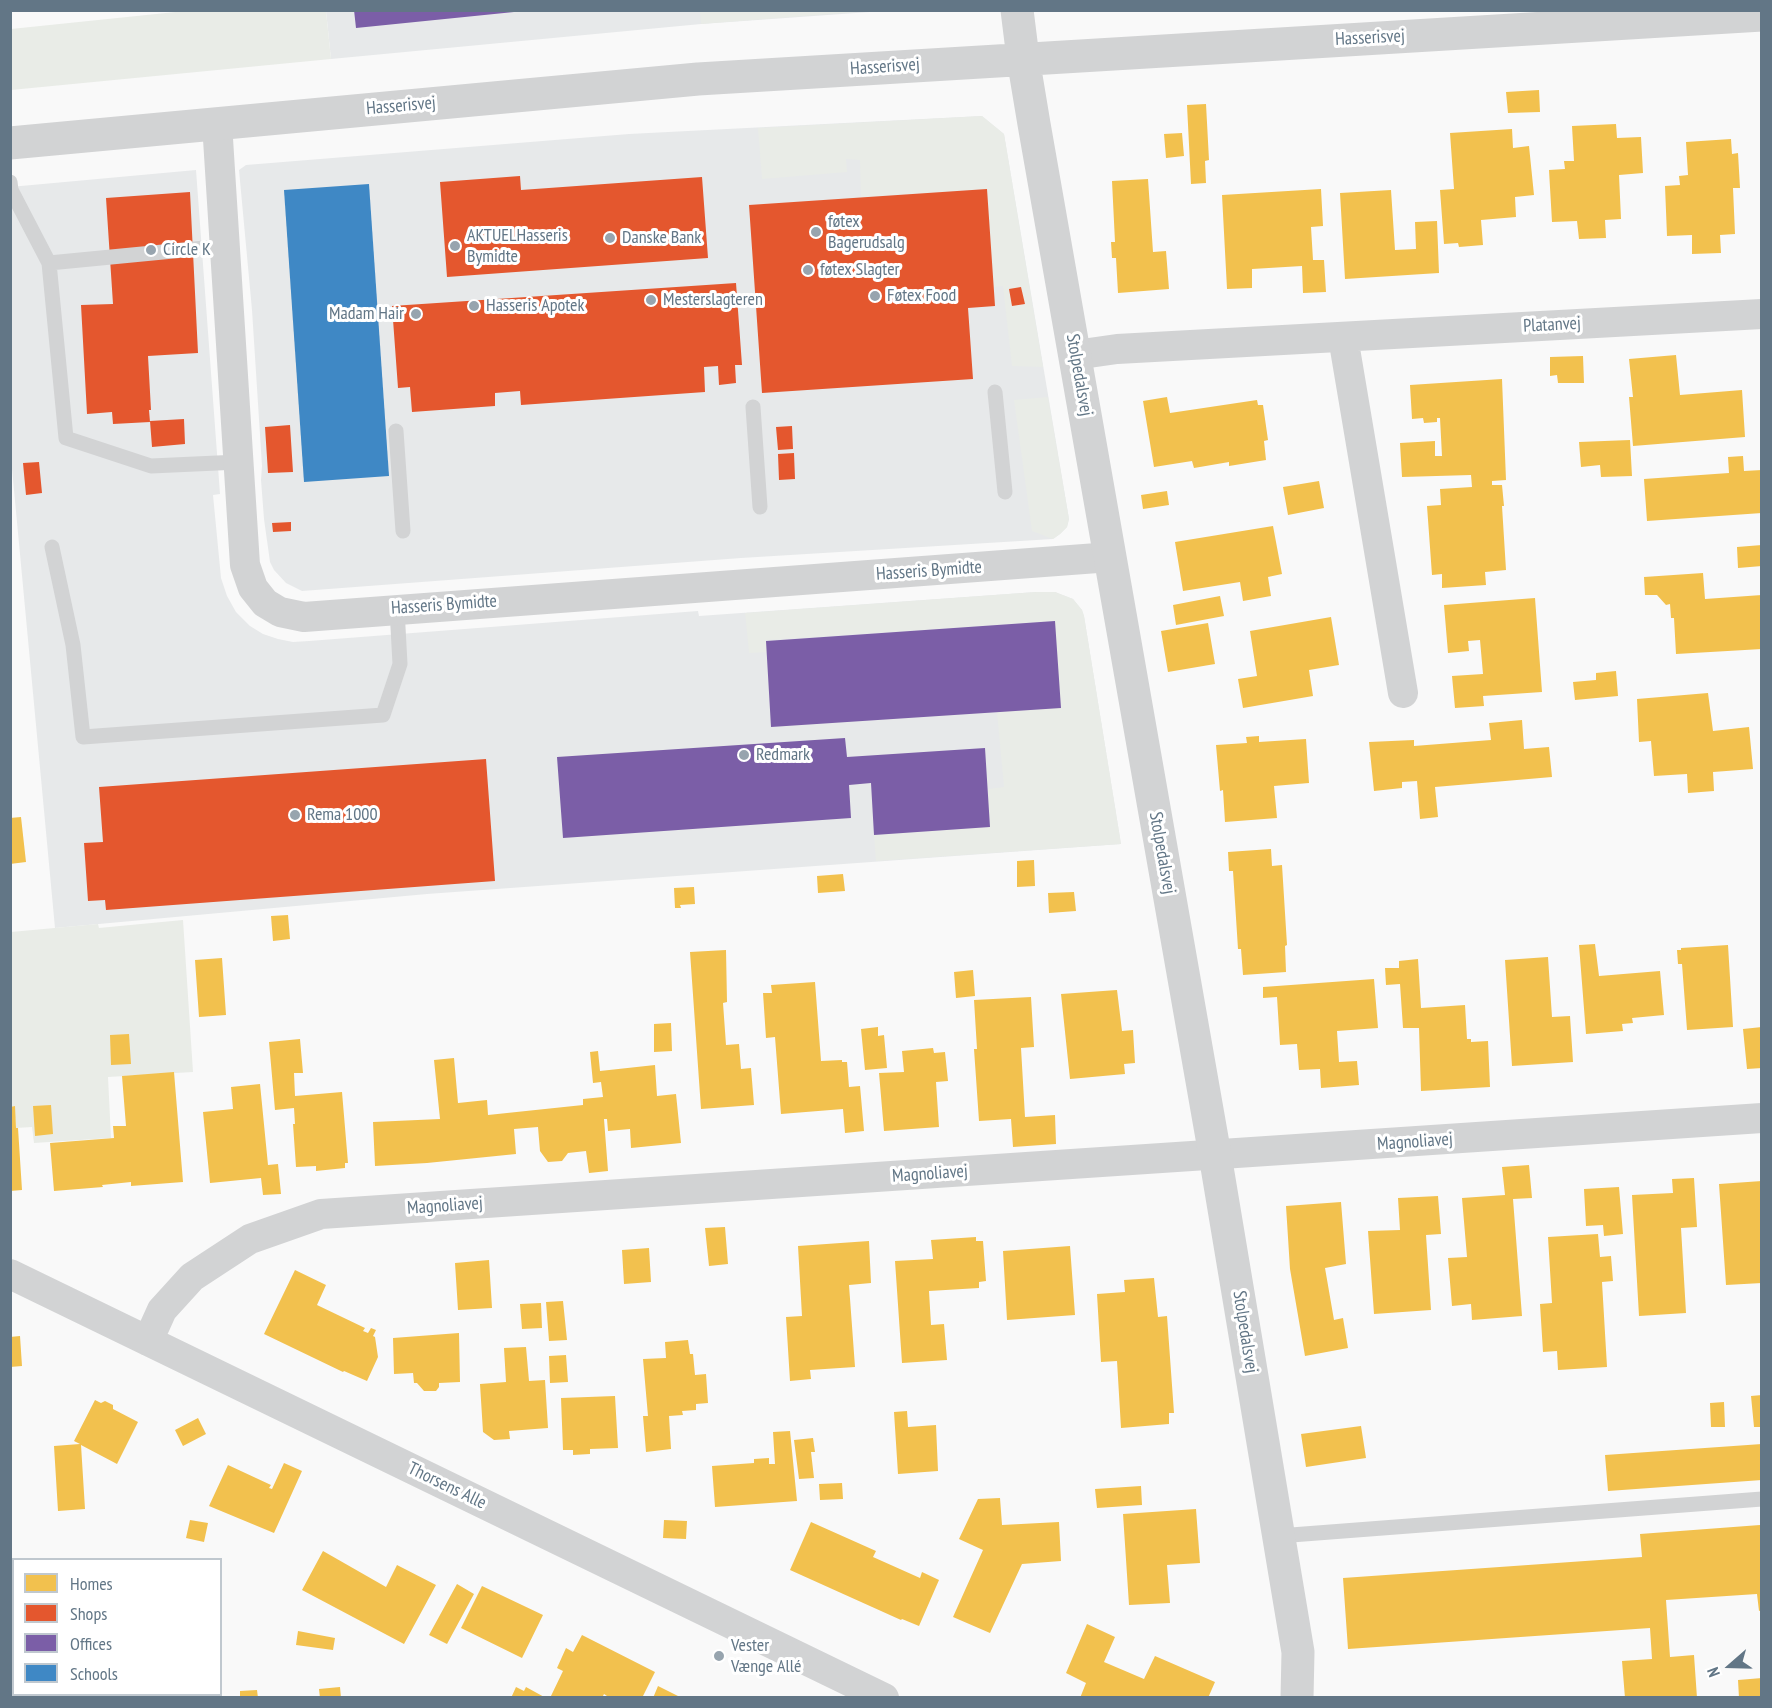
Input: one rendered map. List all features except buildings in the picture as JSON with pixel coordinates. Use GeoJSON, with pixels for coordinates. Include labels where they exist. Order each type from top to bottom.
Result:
{"type":"FeatureCollection","features":[{"type":"Feature","properties":{"kind":"street","name":"Stolpedalsvej"},"geometry":{"type":"LineString","coordinates":[[1017,10],[1023,58],[1215,1155],[1298,1652],[1297,1698]]}},
{"type":"Feature","properties":{"kind":"street","name":"Hasserisvej"},"geometry":{"type":"LineString","coordinates":[[10,142],[698,79],[1761,15]]}},
{"type":"Feature","properties":{"kind":"street","name":"Hasseris Bymidte"},"geometry":{"type":"LineString","coordinates":[[217,123],[245,565],[253,588],[265,603],[280,612],[304,616],[1111,557]]}},
{"type":"Feature","properties":{"kind":"street","name":"Platanvej"},"geometry":{"type":"LineString","coordinates":[[1075,356],[1117,349],[1761,314]]}},
{"type":"Feature","properties":{"kind":"street"},"geometry":{"type":"LineString","coordinates":[[1343,337],[1403,693]]}},
{"type":"Feature","properties":{"kind":"street","name":"Magnoliavej"},"geometry":{"type":"LineString","coordinates":[[148,1341],[162,1310],[192,1277],[250,1239],[321,1214],[1761,1118]]}},
{"type":"Feature","properties":{"kind":"street","name":"Thorsens Alle"},"geometry":{"type":"LineString","coordinates":[[10,1274],[884,1698]]}},
{"type":"Feature","properties":{"kind":"lane"},"geometry":{"type":"LineString","coordinates":[[10,182],[11,190],[49,263],[66,438],[152,466],[238,462]]}},
{"type":"Feature","properties":{"kind":"lane"},"geometry":{"type":"LineString","coordinates":[[49,263],[225,246]]}},
{"type":"Feature","properties":{"kind":"lane"},"geometry":{"type":"LineString","coordinates":[[995,392],[1005,492]]}},
{"type":"Feature","properties":{"kind":"lane"},"geometry":{"type":"LineString","coordinates":[[753,407],[760,507]]}},
{"type":"Feature","properties":{"kind":"lane"},"geometry":{"type":"LineString","coordinates":[[396,431],[403,531]]}},
{"type":"Feature","properties":{"kind":"lane"},"geometry":{"type":"LineString","coordinates":[[52,547],[73,645],[82,737],[383,715],[400,664],[397,609]]}},
{"type":"Feature","properties":{"kind":"lane"},"geometry":{"type":"LineString","coordinates":[[1278,1536],[1761,1499]]}},
{"type":"Feature","properties":{"kind":"shaded area"},"geometry":{"type":"Polygon","coordinates":[[[869,10],[701,24],[700,11],[869,10]]]}},
{"type":"Feature","properties":{"kind":"shaded area"},"geometry":{"type":"Polygon","coordinates":[[[185,11],[326,11],[331,59],[11,90],[11,29],[185,11]]]}},
{"type":"Feature","properties":{"kind":"shaded area"},"geometry":{"type":"Polygon","coordinates":[[[326,11],[884,11],[701,24],[331,59],[326,11]]]}},
{"type":"Feature","properties":{"kind":"shaded area"},"geometry":{"type":"Polygon","coordinates":[[[982,116],[1004,134],[1069,519],[1067,527],[1053,539],[741,558],[302,591],[286,583],[274,570],[270,562],[264,519],[252,310],[239,170],[246,165],[629,134],[982,116]]]}},
{"type":"Feature","properties":{"kind":"shaded area"},"geometry":{"type":"Polygon","coordinates":[[[982,116],[1004,134],[1043,367],[1012,366],[1003,286],[994,287],[987,189],[861,197],[860,160],[846,159],[847,172],[762,179],[758,128],[982,116]]]}},
{"type":"Feature","properties":{"kind":"shaded area"},"geometry":{"type":"Polygon","coordinates":[[[196,170],[220,494],[213,495],[221,578],[236,612],[250,626],[263,634],[293,642],[698,611],[699,616],[1055,592],[1073,599],[1084,616],[1121,844],[427,894],[55,928],[11,458],[10,187],[196,170]]]}},
{"type":"Feature","properties":{"kind":"shaded area"},"geometry":{"type":"Polygon","coordinates":[[[1048,397],[1069,519],[1067,527],[1053,539],[1032,531],[1014,400],[1048,397]]]}},
{"type":"Feature","properties":{"kind":"shaded area"},"geometry":{"type":"Polygon","coordinates":[[[1055,592],[1073,599],[1082,610],[1121,844],[876,861],[874,835],[990,827],[988,789],[1004,787],[997,712],[1055,621],[766,640],[767,652],[749,653],[745,613],[1055,592]]]}},
{"type":"Feature","properties":{"kind":"shaded area"},"geometry":{"type":"Polygon","coordinates":[[[183,920],[193,1072],[108,1077],[111,1138],[34,1143],[32,1127],[16,1128],[14,1106],[11,1107],[11,932],[98,924],[99,928],[183,920]]]}},
{"type":"Feature","properties":{"kind":"place","name":"føtex Bagerudsalg"},"geometry":{"type":"Point","coordinates":[816,232]}},
{"type":"Feature","properties":{"kind":"place","name":"Danske Bank"},"geometry":{"type":"Point","coordinates":[610,238]}},
{"type":"Feature","properties":{"kind":"place","name":"AKTUELHasseris Bymidte"},"geometry":{"type":"Point","coordinates":[455,246]}},
{"type":"Feature","properties":{"kind":"place","name":"Circle K"},"geometry":{"type":"Point","coordinates":[151,250]}},
{"type":"Feature","properties":{"kind":"place","name":"føtex Slagter"},"geometry":{"type":"Point","coordinates":[808,270]}},
{"type":"Feature","properties":{"kind":"place","name":"Føtex Food"},"geometry":{"type":"Point","coordinates":[875,296]}},
{"type":"Feature","properties":{"kind":"place","name":"Mesterslagteren"},"geometry":{"type":"Point","coordinates":[651,300]}},
{"type":"Feature","properties":{"kind":"place","name":"Hasseris Apotek"},"geometry":{"type":"Point","coordinates":[474,306]}},
{"type":"Feature","properties":{"kind":"place","name":"Madam Hair"},"geometry":{"type":"Point","coordinates":[416,314]}},
{"type":"Feature","properties":{"kind":"place","name":"Redmark"},"geometry":{"type":"Point","coordinates":[744,755]}},
{"type":"Feature","properties":{"kind":"place","name":"Rema 1000"},"geometry":{"type":"Point","coordinates":[295,815]}},
{"type":"Feature","properties":{"kind":"place","name":"Vester Vænge Allé"},"geometry":{"type":"Point","coordinates":[719,1656]}}]}
